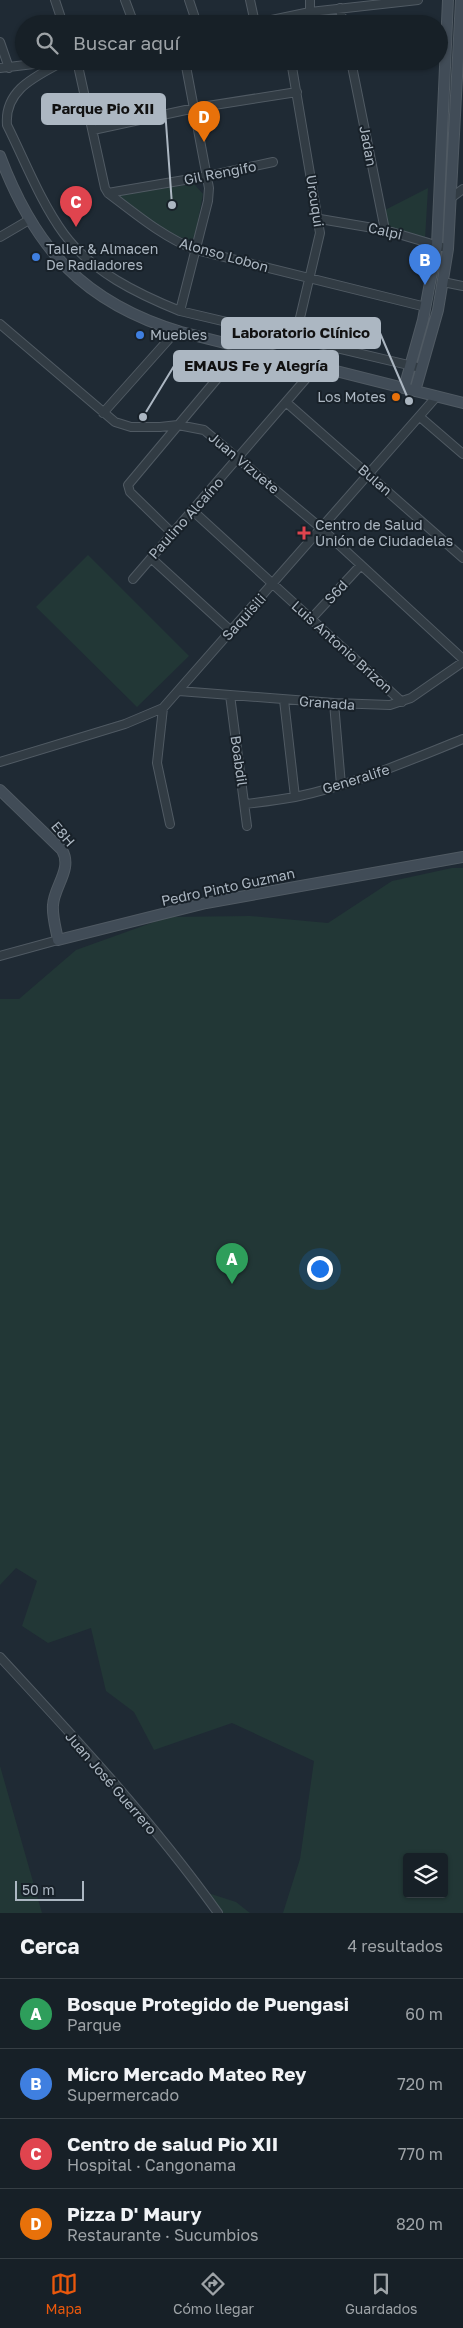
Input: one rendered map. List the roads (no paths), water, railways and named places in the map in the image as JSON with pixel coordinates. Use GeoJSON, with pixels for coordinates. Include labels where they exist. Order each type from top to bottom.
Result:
{"type":"FeatureCollection","features":[{"type":"Feature","properties":{"kind":"main road"},"geometry":{"type":"LineString","coordinates":[[447,15],[448,0]]}},
{"type":"Feature","properties":{"kind":"main road"},"geometry":{"type":"LineString","coordinates":[[404,388],[416,367],[438,310],[448,249],[462,0]]}},
{"type":"Feature","properties":{"kind":"main road"},"geometry":{"type":"LineString","coordinates":[[415,391],[416,367],[437,245],[445,70]]}},
{"type":"Feature","properties":{"kind":"main road"},"geometry":{"type":"LineString","coordinates":[[0,156],[12,188],[29,220],[47,246],[93,291],[142,318],[242,349],[463,403]]}},
{"type":"Feature","properties":{"kind":"main road","name":"E8H"},"geometry":{"type":"LineString","coordinates":[[0,790],[62,850],[66,858],[66,866],[54,896],[52,908],[58,940]]}},
{"type":"Feature","properties":{"kind":"main road","name":"Pedro Pinto Guzman"},"geometry":{"type":"LineString","coordinates":[[58,940],[206,903],[463,857]]}},
{"type":"Feature","properties":{"kind":"street"},"geometry":{"type":"LineString","coordinates":[[55,0],[60,15]]}},
{"type":"Feature","properties":{"kind":"street"},"geometry":{"type":"LineString","coordinates":[[125,0],[131,15]]}},
{"type":"Feature","properties":{"kind":"street"},"geometry":{"type":"LineString","coordinates":[[189,0],[194,15]]}},
{"type":"Feature","properties":{"kind":"street"},"geometry":{"type":"LineString","coordinates":[[250,0],[253,15]]}},
{"type":"Feature","properties":{"kind":"street"},"geometry":{"type":"LineString","coordinates":[[310,0],[310,12]]}},
{"type":"Feature","properties":{"kind":"street"},"geometry":{"type":"LineString","coordinates":[[300,15],[375,2],[418,0]]}},
{"type":"Feature","properties":{"kind":"street"},"geometry":{"type":"LineString","coordinates":[[340,8],[341,15]]}},
{"type":"Feature","properties":{"kind":"street"},"geometry":{"type":"LineString","coordinates":[[0,42],[9,68]]}},
{"type":"Feature","properties":{"kind":"street"},"geometry":{"type":"LineString","coordinates":[[0,68],[15,67]]}},
{"type":"Feature","properties":{"kind":"street"},"geometry":{"type":"LineString","coordinates":[[48,70],[32,79],[13,96],[6,114],[7,125],[53,218],[76,249],[116,280],[148,298],[180,311],[416,367]]}},
{"type":"Feature","properties":{"kind":"street"},"geometry":{"type":"LineString","coordinates":[[79,70],[108,193]]}},
{"type":"Feature","properties":{"kind":"street"},"geometry":{"type":"LineString","coordinates":[[180,311],[208,201],[208,176],[187,70]]}},
{"type":"Feature","properties":{"kind":"street","name":"Urcuqui"},"geometry":{"type":"LineString","coordinates":[[293,70],[320,219],[319,246],[295,339]]}},
{"type":"Feature","properties":{"kind":"street","name":"Jadan"},"geometry":{"type":"LineString","coordinates":[[353,70],[385,230]]}},
{"type":"Feature","properties":{"kind":"street"},"geometry":{"type":"LineString","coordinates":[[93,130],[194,108],[297,92]]}},
{"type":"Feature","properties":{"kind":"street","name":"Gil Rengifo"},"geometry":{"type":"LineString","coordinates":[[108,193],[208,176],[273,162]]}},
{"type":"Feature","properties":{"kind":"street"},"geometry":{"type":"LineString","coordinates":[[451,198],[463,189]]}},
{"type":"Feature","properties":{"kind":"street","name":"Alonso Lobon"},"geometry":{"type":"LineString","coordinates":[[108,193],[174,241],[196,250],[426,306]]}},
{"type":"Feature","properties":{"kind":"street","name":"Calpi"},"geometry":{"type":"LineString","coordinates":[[320,219],[385,230],[448,249]]}},
{"type":"Feature","properties":{"kind":"street"},"geometry":{"type":"LineString","coordinates":[[0,237],[29,220]]}},
{"type":"Feature","properties":{"kind":"street"},"geometry":{"type":"LineString","coordinates":[[443,282],[463,286]]}},
{"type":"Feature","properties":{"kind":"street","name":"Juan Vizuete"},"geometry":{"type":"LineString","coordinates":[[0,324],[103,414],[115,422],[131,427],[160,428],[178,424],[204,430],[322,529],[463,661]]}},
{"type":"Feature","properties":{"kind":"street"},"geometry":{"type":"LineString","coordinates":[[103,414],[177,330]]}},
{"type":"Feature","properties":{"kind":"street"},"geometry":{"type":"LineString","coordinates":[[172,533],[130,492],[128,486],[242,349]]}},
{"type":"Feature","properties":{"kind":"street","name":"Paulino Alcaíno"},"geometry":{"type":"LineString","coordinates":[[133,579],[317,366]]}},
{"type":"Feature","properties":{"kind":"street","name":"Saquisili"},"geometry":{"type":"LineString","coordinates":[[0,762],[125,724],[163,708],[437,396]]}},
{"type":"Feature","properties":{"kind":"street","name":"Bulan"},"geometry":{"type":"LineString","coordinates":[[287,403],[463,558]]}},
{"type":"Feature","properties":{"kind":"street"},"geometry":{"type":"LineString","coordinates":[[420,417],[463,454]]}},
{"type":"Feature","properties":{"kind":"street","name":"Luis Antonio Brizon"},"geometry":{"type":"LineString","coordinates":[[193,511],[402,702]]}},
{"type":"Feature","properties":{"kind":"street"},"geometry":{"type":"LineString","coordinates":[[151,558],[231,631]]}},
{"type":"Feature","properties":{"kind":"street","name":"S6d"},"geometry":{"type":"LineString","coordinates":[[311,620],[361,565]]}},
{"type":"Feature","properties":{"kind":"street","name":"Granada"},"geometry":{"type":"LineString","coordinates":[[179,691],[374,706],[402,702],[463,661]]}},
{"type":"Feature","properties":{"kind":"street","name":"Boabdil"},"geometry":{"type":"LineString","coordinates":[[230,695],[247,826]]}},
{"type":"Feature","properties":{"kind":"street"},"geometry":{"type":"LineString","coordinates":[[284,700],[295,797]]}},
{"type":"Feature","properties":{"kind":"street"},"geometry":{"type":"LineString","coordinates":[[334,704],[341,785]]}},
{"type":"Feature","properties":{"kind":"street"},"geometry":{"type":"LineString","coordinates":[[163,708],[156,763],[170,824]]}},
{"type":"Feature","properties":{"kind":"street","name":"Generalife"},"geometry":{"type":"LineString","coordinates":[[245,804],[295,797],[341,785],[386,770],[463,739]]}},
{"type":"Feature","properties":{"kind":"street","name":"Pedro Pinto Guzman"},"geometry":{"type":"LineString","coordinates":[[0,956],[58,940]]}},
{"type":"Feature","properties":{"kind":"street","name":"Juan José Guerrero"},"geometry":{"type":"LineString","coordinates":[[0,1657],[136,1810],[191,1876],[218,1913]]}},
{"type":"Feature","properties":{"kind":"place","name":"Pizza D' Maury"},"geometry":{"type":"Point","coordinates":[204,142]}},
{"type":"Feature","properties":{"kind":"place","name":"Parque Pio XII"},"geometry":{"type":"Point","coordinates":[172,205]}},
{"type":"Feature","properties":{"kind":"place","name":"Centro de salud Pio XII"},"geometry":{"type":"Point","coordinates":[76,227]}},
{"type":"Feature","properties":{"kind":"place","name":"Taller & Almacen De Radiadores"},"geometry":{"type":"Point","coordinates":[36,257]}},
{"type":"Feature","properties":{"kind":"place","name":"Micro Mercado Mateo Rey"},"geometry":{"type":"Point","coordinates":[425,285]}},
{"type":"Feature","properties":{"kind":"place","name":"Muebles"},"geometry":{"type":"Point","coordinates":[140,335]}},
{"type":"Feature","properties":{"kind":"place","name":"Los Motes"},"geometry":{"type":"Point","coordinates":[396,397]}},
{"type":"Feature","properties":{"kind":"place","name":"Laboratorio Clínico"},"geometry":{"type":"Point","coordinates":[409,401]}},
{"type":"Feature","properties":{"kind":"place","name":"EMAUS Fe y Alegría"},"geometry":{"type":"Point","coordinates":[143,417]}},
{"type":"Feature","properties":{"kind":"place","name":"Centro de Salud Unión de Ciudadelas"},"geometry":{"type":"Point","coordinates":[304,533]}},
{"type":"Feature","properties":{"kind":"place","name":"Bosque Protegido de Puengasi"},"geometry":{"type":"Point","coordinates":[232,1284]}}]}
